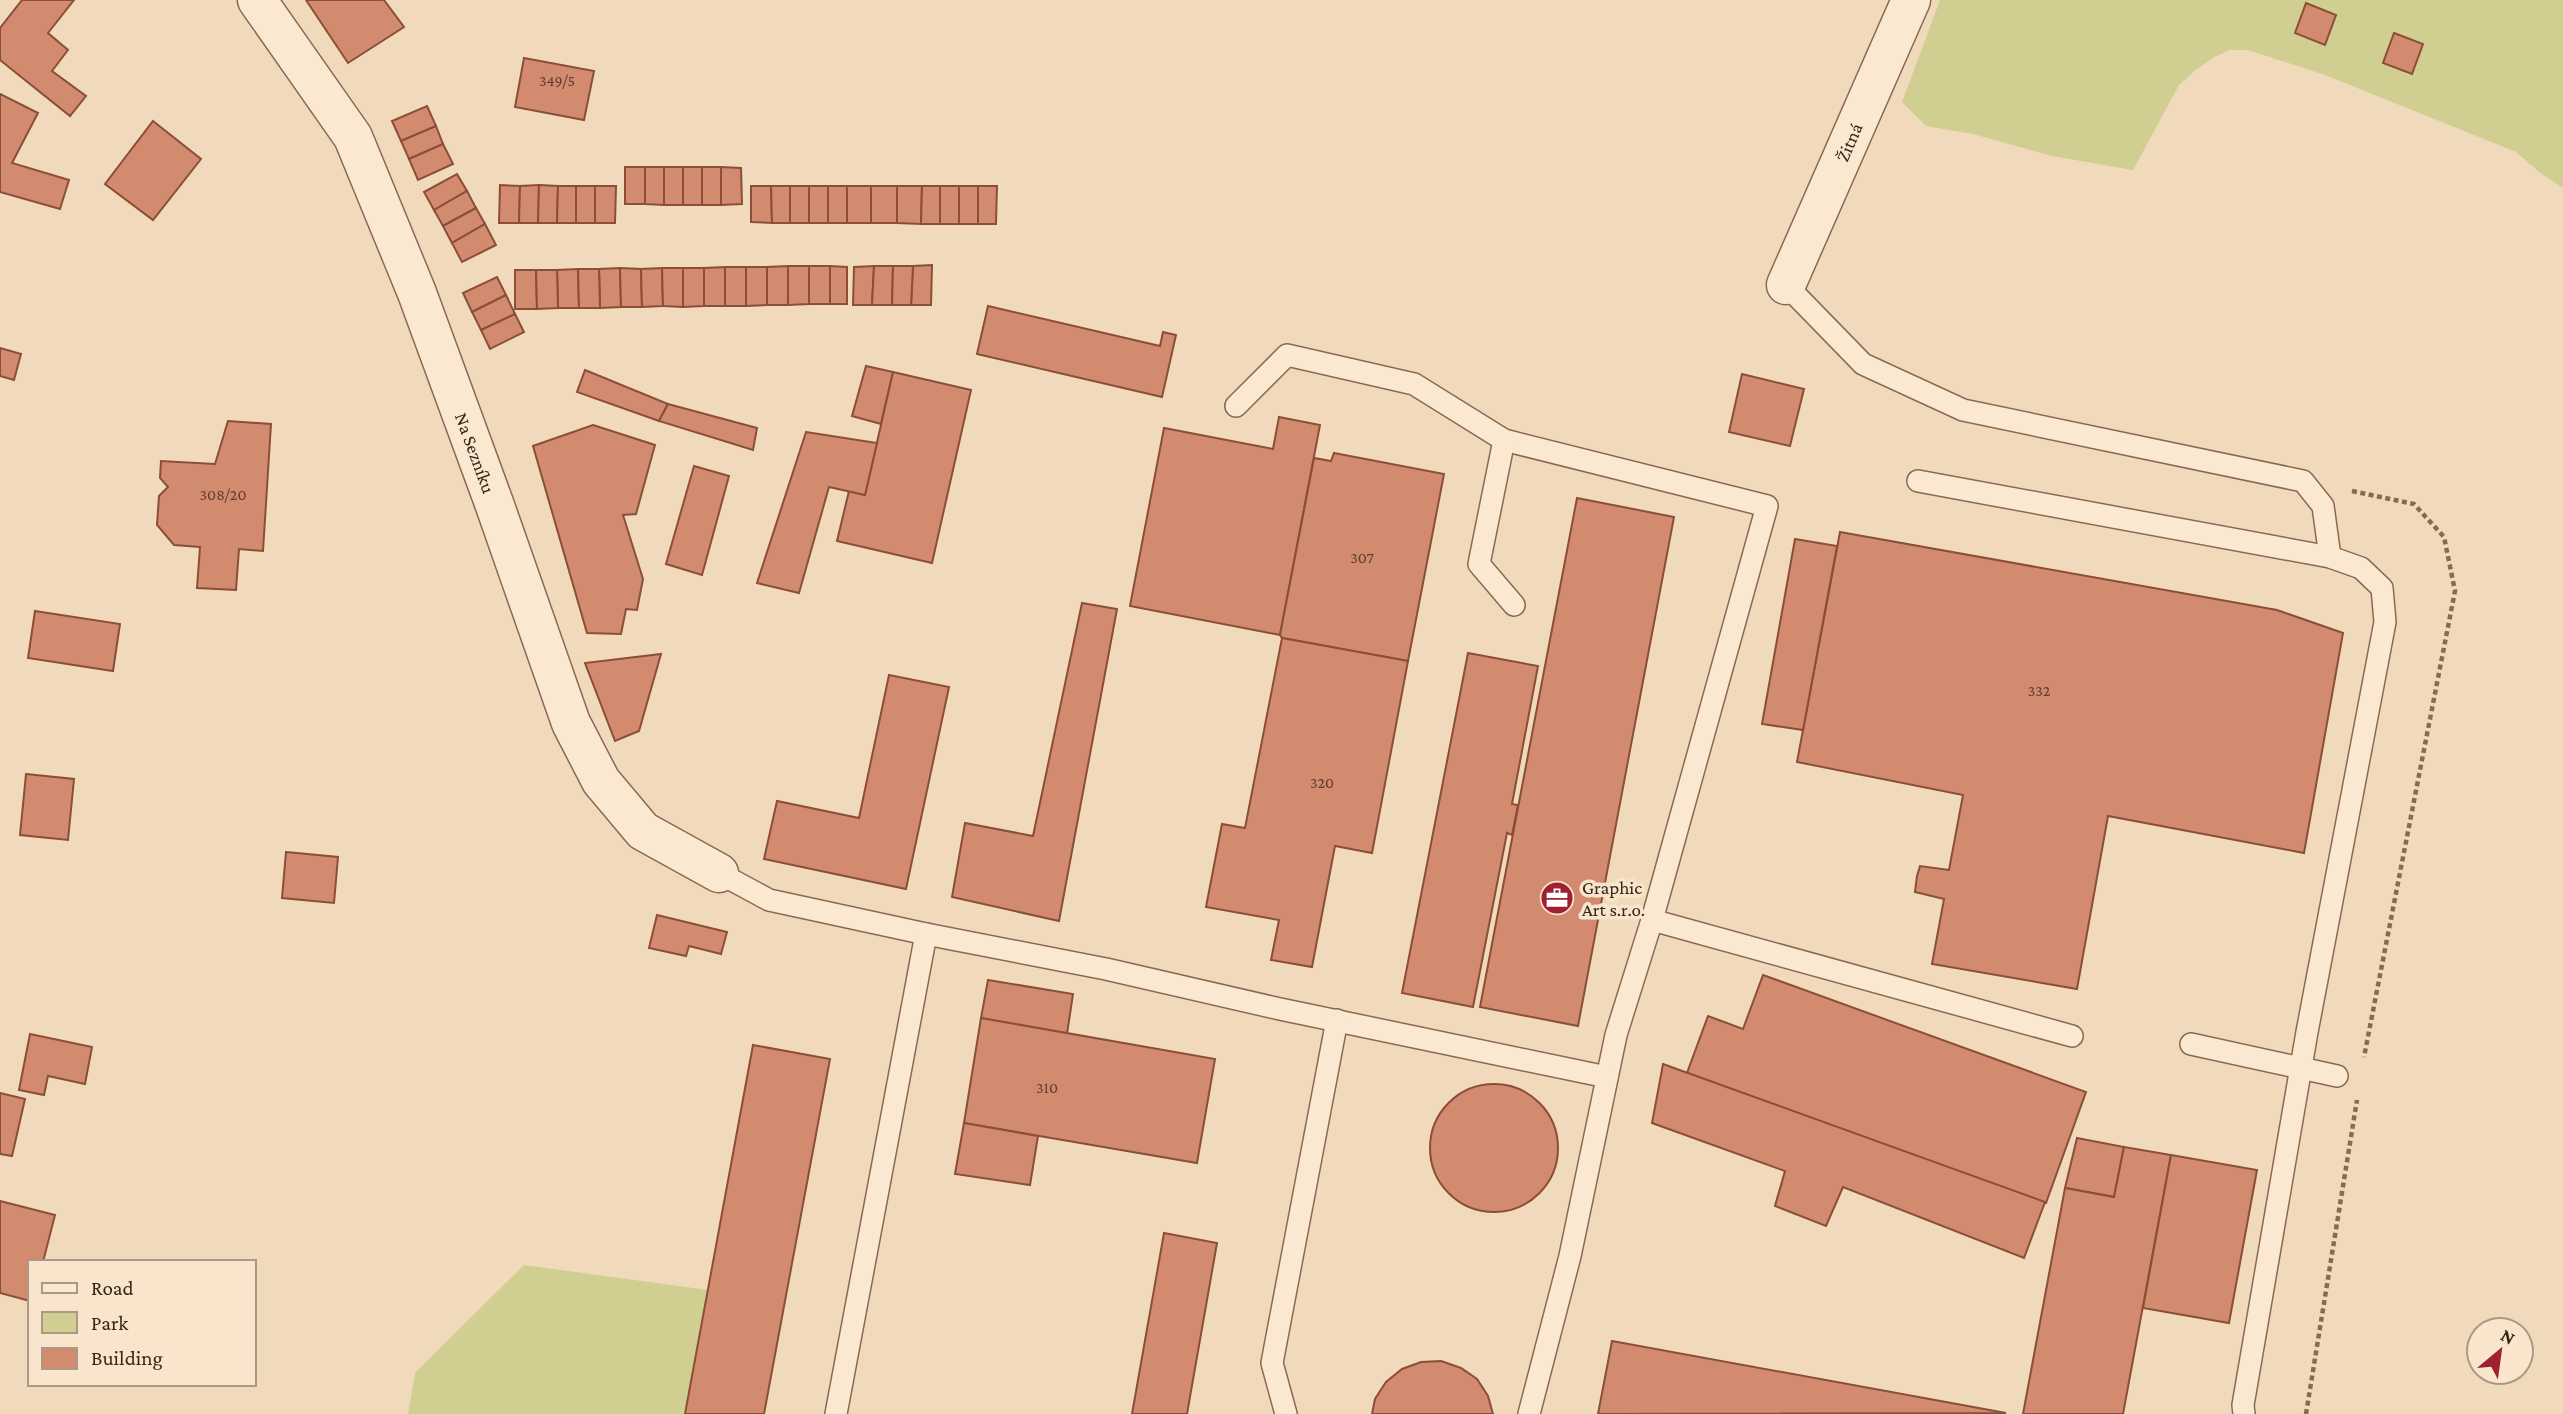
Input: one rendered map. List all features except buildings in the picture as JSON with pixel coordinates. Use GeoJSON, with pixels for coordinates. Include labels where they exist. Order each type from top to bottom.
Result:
{"type":"FeatureCollection","features":[{"type":"Feature","properties":{"kind":"street","name":"Na Sezníku"},"geometry":{"type":"LineString","coordinates":[[257,0],[353,137],[421,305],[577,735],[601,781],[643,831],[719,873]]}},
{"type":"Feature","properties":{"kind":"street","name":"Žitná"},"geometry":{"type":"LineString","coordinates":[[1786,285],[1911,0]]}},
{"type":"Feature","properties":{"kind":"lane"},"geometry":{"type":"LineString","coordinates":[[1786,285],[1863,364],[1963,410],[2303,481],[2323,506],[2330,557]]}},
{"type":"Feature","properties":{"kind":"lane"},"geometry":{"type":"LineString","coordinates":[[1236,406],[1287,355],[1414,384],[1504,440],[1767,506],[1652,920],[1616,1035],[1570,1256],[1529,1414]]}},
{"type":"Feature","properties":{"kind":"lane"},"geometry":{"type":"LineString","coordinates":[[1504,440],[1479,564],[1514,605]]}},
{"type":"Feature","properties":{"kind":"lane"},"geometry":{"type":"LineString","coordinates":[[1918,481],[2330,557],[2361,568],[2382,588],[2385,622],[2301,1068],[2242,1405],[2244,1414]]}},
{"type":"Feature","properties":{"kind":"lane"},"geometry":{"type":"LineString","coordinates":[[719,873],[769,900],[1106,969],[1607,1077]]}},
{"type":"Feature","properties":{"kind":"lane"},"geometry":{"type":"LineString","coordinates":[[1652,920],[2072,1036]]}},
{"type":"Feature","properties":{"kind":"lane"},"geometry":{"type":"LineString","coordinates":[[836,1414],[926,934]]}},
{"type":"Feature","properties":{"kind":"lane"},"geometry":{"type":"LineString","coordinates":[[1286,1414],[1272,1363],[1337,1020]]}},
{"type":"Feature","properties":{"kind":"lane"},"geometry":{"type":"LineString","coordinates":[[2191,1044],[2337,1076]]}},
{"type":"Feature","properties":{"kind":"path"},"geometry":{"type":"LineString","coordinates":[[2303,481],[2414,503],[2444,537],[2455,591],[2363,1066]]}},
{"type":"Feature","properties":{"kind":"path"},"geometry":{"type":"LineString","coordinates":[[2306,1414],[2357,1097]]}},
{"type":"Feature","properties":{"kind":"green space"},"geometry":{"type":"Polygon","coordinates":[[[1940,0],[2563,0],[2563,188],[2516,152],[2325,75],[2248,50],[2230,50],[2214,57],[2179,85],[2133,170],[2052,156],[1973,134],[1926,126],[1902,102],[1940,0]]]}},
{"type":"Feature","properties":{"kind":"green space"},"geometry":{"type":"Polygon","coordinates":[[[524,1265],[708,1290],[685,1414],[408,1414],[415,1373],[524,1265]]]}},
{"type":"Feature","properties":{"kind":"place","name":"Graphic Art s.r.o."},"geometry":{"type":"Point","coordinates":[1557,898]}}]}
